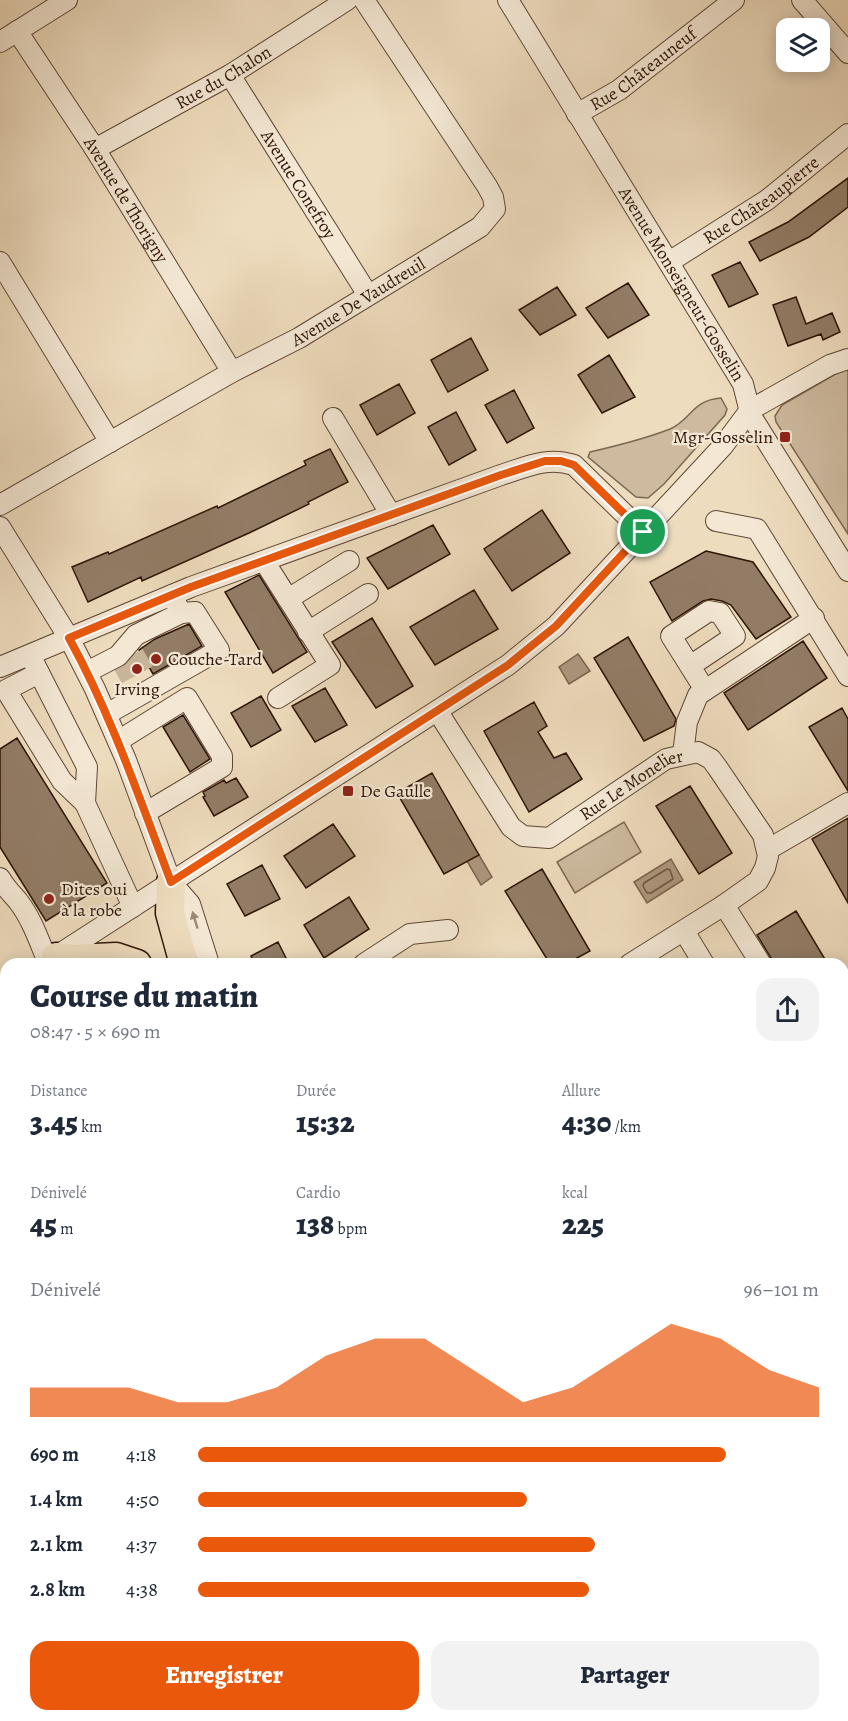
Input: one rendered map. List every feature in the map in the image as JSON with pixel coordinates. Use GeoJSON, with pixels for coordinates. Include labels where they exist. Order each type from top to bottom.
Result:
{"type":"FeatureCollection","features":[{"type":"Feature","properties":{"kind":"highway"},"geometry":{"type":"LineString","coordinates":[[171,882],[170,913],[182,958]]}},
{"type":"Feature","properties":{"kind":"highway"},"geometry":{"type":"LineString","coordinates":[[95,958],[119,958]]}},
{"type":"Feature","properties":{"kind":"street"},"geometry":{"type":"LineString","coordinates":[[0,42],[67,0]]}},
{"type":"Feature","properties":{"kind":"street","name":"Rue du Chalon"},"geometry":{"type":"LineString","coordinates":[[95,149],[230,75],[347,0]]}},
{"type":"Feature","properties":{"kind":"street","name":"Avenue De Vaudreuil"},"geometry":{"type":"LineString","coordinates":[[0,505],[232,372],[299,338],[480,227],[495,209],[487,186],[364,0]]}},
{"type":"Feature","properties":{"kind":"street","name":"Avenue Monseigneur-Gosselin"},"geometry":{"type":"LineString","coordinates":[[508,0],[743,384],[751,416],[848,571]]}},
{"type":"Feature","properties":{"kind":"street","name":"Rue Châteauneuf"},"geometry":{"type":"LineString","coordinates":[[577,114],[619,90],[734,0]]}},
{"type":"Feature","properties":{"kind":"street"},"geometry":{"type":"LineString","coordinates":[[802,0],[848,53]]}},
{"type":"Feature","properties":{"kind":"street","name":"Avenue de Thorigny"},"geometry":{"type":"LineString","coordinates":[[17,31],[95,149],[232,372]]}},
{"type":"Feature","properties":{"kind":"street","name":"Avenue Conefroy"},"geometry":{"type":"LineString","coordinates":[[230,75],[368,294]]}},
{"type":"Feature","properties":{"kind":"street","name":"Rue Châteaupierre"},"geometry":{"type":"LineString","coordinates":[[669,262],[767,200],[848,134]]}},
{"type":"Feature","properties":{"kind":"street"},"geometry":{"type":"LineString","coordinates":[[0,262],[110,442]]}},
{"type":"Feature","properties":{"kind":"street"},"geometry":{"type":"LineString","coordinates":[[54,958],[508,665],[556,626],[723,446],[750,410],[830,365],[848,359]]}},
{"type":"Feature","properties":{"kind":"street"},"geometry":{"type":"LineString","coordinates":[[333,418],[391,515]]}},
{"type":"Feature","properties":{"kind":"street"},"geometry":{"type":"LineString","coordinates":[[0,667],[127,614],[177,604],[264,561],[545,461],[561,461],[574,465],[643,532]]}},
{"type":"Feature","properties":{"kind":"street"},"geometry":{"type":"LineString","coordinates":[[716,521],[758,529],[848,676]]}},
{"type":"Feature","properties":{"kind":"street"},"geometry":{"type":"LineString","coordinates":[[0,527],[69,638],[87,672],[118,741],[171,882],[190,904],[207,958]]}},
{"type":"Feature","properties":{"kind":"street"},"geometry":{"type":"LineString","coordinates":[[264,561],[330,665],[278,698]]}},
{"type":"Feature","properties":{"kind":"street"},"geometry":{"type":"LineString","coordinates":[[288,599],[349,561]]}},
{"type":"Feature","properties":{"kind":"street"},"geometry":{"type":"LineString","coordinates":[[309,632],[368,594]]}},
{"type":"Feature","properties":{"kind":"street"},"geometry":{"type":"LineString","coordinates":[[87,672],[127,650],[177,604]]}},
{"type":"Feature","properties":{"kind":"street"},"geometry":{"type":"LineString","coordinates":[[106,714],[144,686],[219,650],[195,612],[177,604]]}},
{"type":"Feature","properties":{"kind":"street"},"geometry":{"type":"LineString","coordinates":[[127,614],[127,650]]}},
{"type":"Feature","properties":{"kind":"street"},"geometry":{"type":"LineString","coordinates":[[683,754],[687,722],[698,695],[814,618]]}},
{"type":"Feature","properties":{"kind":"street"},"geometry":{"type":"LineString","coordinates":[[30,655],[87,767],[85,802]]}},
{"type":"Feature","properties":{"kind":"street"},"geometry":{"type":"LineString","coordinates":[[690,666],[705,690]]}},
{"type":"Feature","properties":{"kind":"street"},"geometry":{"type":"LineString","coordinates":[[39,673],[3,692],[62,781],[85,802],[132,907]]}},
{"type":"Feature","properties":{"kind":"street"},"geometry":{"type":"LineString","coordinates":[[118,741],[187,698],[222,756],[222,766],[145,813]]}},
{"type":"Feature","properties":{"kind":"street","name":"Rue Le Monelier"},"geometry":{"type":"LineString","coordinates":[[438,712],[512,827],[523,836],[549,838],[666,759],[698,753],[711,759],[763,835],[767,849]]}},
{"type":"Feature","properties":{"kind":"street"},"geometry":{"type":"LineString","coordinates":[[640,958],[758,881],[765,868],[767,849],[848,803]]}},
{"type":"Feature","properties":{"kind":"street"},"geometry":{"type":"LineString","coordinates":[[0,878],[32,925],[48,958]]}},
{"type":"Feature","properties":{"kind":"street"},"geometry":{"type":"LineString","coordinates":[[724,905],[757,958]]}},
{"type":"Feature","properties":{"kind":"street"},"geometry":{"type":"LineString","coordinates":[[373,958],[410,934],[448,930]]}},
{"type":"Feature","properties":{"kind":"street"},"geometry":{"type":"LineString","coordinates":[[684,931],[700,958]]}},
{"type":"Feature","properties":{"kind":"shaded area"},"geometry":{"type":"Polygon","coordinates":[[[848,369],[848,534],[776,422],[775,416],[782,405],[848,369]]]}},
{"type":"Feature","properties":{"kind":"shaded area"},"geometry":{"type":"Polygon","coordinates":[[[721,398],[727,409],[725,415],[664,484],[648,498],[636,497],[588,457],[590,452],[670,429],[683,421],[704,402],[721,398]]]}},
{"type":"Feature","properties":{"kind":"shaded area"},"geometry":{"type":"Polygon","coordinates":[[[624,822],[641,852],[575,893],[557,862],[624,822]]]}},
{"type":"Feature","properties":{"kind":"water"},"geometry":{"type":"Polygon","coordinates":[[[578,654],[590,671],[569,684],[559,667],[578,654]]]}},
{"type":"Feature","properties":{"kind":"water"},"geometry":{"type":"Polygon","coordinates":[[[479,855],[492,877],[481,885],[467,861],[479,855]]]}},
{"type":"Feature","properties":{"kind":"water"},"geometry":{"type":"Polygon","coordinates":[[[671,859],[683,880],[647,903],[634,882],[671,859]]]}},
{"type":"Feature","properties":{"kind":"building"},"geometry":{"type":"Polygon","coordinates":[[[848,178],[848,207],[809,237],[760,261],[749,242],[788,222],[848,178]]]}},
{"type":"Feature","properties":{"kind":"building"},"geometry":{"type":"Polygon","coordinates":[[[740,262],[758,294],[729,307],[712,275],[740,262]]]}},
{"type":"Feature","properties":{"kind":"building"},"geometry":{"type":"Polygon","coordinates":[[[628,283],[649,315],[608,338],[586,308],[628,283]]]}},
{"type":"Feature","properties":{"kind":"building"},"geometry":{"type":"Polygon","coordinates":[[[557,287],[576,315],[540,335],[519,310],[557,287]]]}},
{"type":"Feature","properties":{"kind":"building"},"geometry":{"type":"Polygon","coordinates":[[[796,297],[806,324],[832,313],[840,332],[823,340],[821,334],[788,346],[773,305],[796,297]]]}},
{"type":"Feature","properties":{"kind":"building"},"geometry":{"type":"Polygon","coordinates":[[[471,338],[488,370],[448,392],[431,360],[471,338]]]}},
{"type":"Feature","properties":{"kind":"building"},"geometry":{"type":"Polygon","coordinates":[[[609,355],[635,397],[602,413],[578,375],[609,355]]]}},
{"type":"Feature","properties":{"kind":"building"},"geometry":{"type":"Polygon","coordinates":[[[399,384],[415,413],[377,435],[360,405],[399,384]]]}},
{"type":"Feature","properties":{"kind":"building"},"geometry":{"type":"Polygon","coordinates":[[[514,390],[534,428],[507,443],[485,405],[514,390]]]}},
{"type":"Feature","properties":{"kind":"building"},"geometry":{"type":"Polygon","coordinates":[[[456,412],[476,450],[449,465],[428,427],[456,412]]]}},
{"type":"Feature","properties":{"kind":"building"},"geometry":{"type":"Polygon","coordinates":[[[330,449],[348,482],[249,533],[142,581],[141,577],[88,602],[72,567],[108,552],[109,554],[217,506],[218,508],[306,465],[304,461],[330,449]]]}},
{"type":"Feature","properties":{"kind":"building"},"geometry":{"type":"Polygon","coordinates":[[[542,510],[570,553],[512,591],[484,549],[542,510]]]}},
{"type":"Feature","properties":{"kind":"building"},"geometry":{"type":"Polygon","coordinates":[[[433,525],[450,554],[388,589],[367,558],[433,525]]]}},
{"type":"Feature","properties":{"kind":"building"},"geometry":{"type":"Polygon","coordinates":[[[706,551],[753,562],[791,617],[756,639],[731,605],[722,601],[711,599],[703,601],[672,621],[650,582],[706,551]]]}},
{"type":"Feature","properties":{"kind":"building"},"geometry":{"type":"Polygon","coordinates":[[[259,575],[307,652],[273,673],[225,592],[259,575]]]}},
{"type":"Feature","properties":{"kind":"building"},"geometry":{"type":"Polygon","coordinates":[[[474,590],[498,629],[435,665],[410,627],[474,590]]]}},
{"type":"Feature","properties":{"kind":"building"},"geometry":{"type":"Polygon","coordinates":[[[372,618],[413,686],[376,708],[332,642],[372,618]]]}},
{"type":"Feature","properties":{"kind":"building"},"geometry":{"type":"Polygon","coordinates":[[[189,624],[202,646],[153,674],[139,650],[155,639],[189,624]]]}},
{"type":"Feature","properties":{"kind":"building"},"geometry":{"type":"Polygon","coordinates":[[[628,637],[676,719],[674,726],[644,741],[594,658],[628,637]]]}},
{"type":"Feature","properties":{"kind":"building"},"geometry":{"type":"Polygon","coordinates":[[[803,641],[827,678],[748,730],[724,693],[803,641]]]}},
{"type":"Feature","properties":{"kind":"building"},"geometry":{"type":"Polygon","coordinates":[[[325,688],[347,725],[315,742],[292,706],[325,688]]]}},
{"type":"Feature","properties":{"kind":"building"},"geometry":{"type":"Polygon","coordinates":[[[261,696],[281,730],[251,747],[231,713],[261,696]]]}},
{"type":"Feature","properties":{"kind":"building"},"geometry":{"type":"Polygon","coordinates":[[[534,702],[547,726],[538,732],[554,758],[566,753],[582,779],[529,812],[484,731],[534,702]]]}},
{"type":"Feature","properties":{"kind":"building"},"geometry":{"type":"Polygon","coordinates":[[[842,708],[848,719],[848,791],[809,727],[842,708]]]}},
{"type":"Feature","properties":{"kind":"building"},"geometry":{"type":"Polygon","coordinates":[[[183,715],[210,759],[190,772],[163,727],[183,715]]]}},
{"type":"Feature","properties":{"kind":"building"},"geometry":{"type":"Polygon","coordinates":[[[17,738],[107,883],[46,921],[0,847],[0,749],[17,738]]]}},
{"type":"Feature","properties":{"kind":"building"},"geometry":{"type":"Polygon","coordinates":[[[432,773],[479,855],[444,874],[397,793],[432,773]]]}},
{"type":"Feature","properties":{"kind":"building"},"geometry":{"type":"Polygon","coordinates":[[[236,778],[248,797],[214,816],[203,797],[205,796],[203,792],[224,780],[226,783],[236,778]]]}},
{"type":"Feature","properties":{"kind":"building"},"geometry":{"type":"Polygon","coordinates":[[[690,786],[732,853],[699,874],[656,806],[690,786]]]}},
{"type":"Feature","properties":{"kind":"building"},"geometry":{"type":"Polygon","coordinates":[[[848,818],[848,903],[812,839],[848,818]]]}},
{"type":"Feature","properties":{"kind":"building"},"geometry":{"type":"Polygon","coordinates":[[[333,824],[355,856],[306,888],[284,856],[333,824]]]}},
{"type":"Feature","properties":{"kind":"building"},"geometry":{"type":"Polygon","coordinates":[[[262,865],[280,899],[245,916],[227,884],[262,865]]]}},
{"type":"Feature","properties":{"kind":"building"},"geometry":{"type":"Polygon","coordinates":[[[542,869],[590,951],[577,958],[546,958],[505,891],[542,869]]]}},
{"type":"Feature","properties":{"kind":"building"},"geometry":{"type":"Polygon","coordinates":[[[349,897],[369,929],[324,958],[304,925],[349,897]]]}},
{"type":"Feature","properties":{"kind":"building"},"geometry":{"type":"Polygon","coordinates":[[[796,911],[824,958],[771,958],[757,935],[796,911]]]}},
{"type":"Feature","properties":{"kind":"building"},"geometry":{"type":"Polygon","coordinates":[[[278,942],[286,958],[252,958],[251,956],[278,942]]]}},
{"type":"Feature","properties":{"kind":"tunnel"},"geometry":{"type":"LineString","coordinates":[[134,654],[147,677]]}},
{"type":"Feature","properties":{"kind":"tunnel"},"geometry":{"type":"LineString","coordinates":[[121,661],[134,685]]}},
{"type":"Feature","properties":{"kind":"place","name":"Mgr-Gosselin"},"geometry":{"type":"Point","coordinates":[785,437]}},
{"type":"Feature","properties":{"kind":"place","name":"Couche-Tard"},"geometry":{"type":"Point","coordinates":[156,659]}},
{"type":"Feature","properties":{"kind":"place","name":"Irving"},"geometry":{"type":"Point","coordinates":[137,669]}},
{"type":"Feature","properties":{"kind":"place","name":"De Gaulle"},"geometry":{"type":"Point","coordinates":[348,791]}},
{"type":"Feature","properties":{"kind":"place","name":"Dites oui à la robe"},"geometry":{"type":"Point","coordinates":[49,899]}},
{"type":"Feature","properties":{"kind":"route"},"geometry":{"type":"LineString","coordinates":[[545,461],[561,461],[574,465],[643,532],[556,626],[508,665],[171,882],[126,760],[95,689],[69,638],[191,587],[545,461]]}}]}
